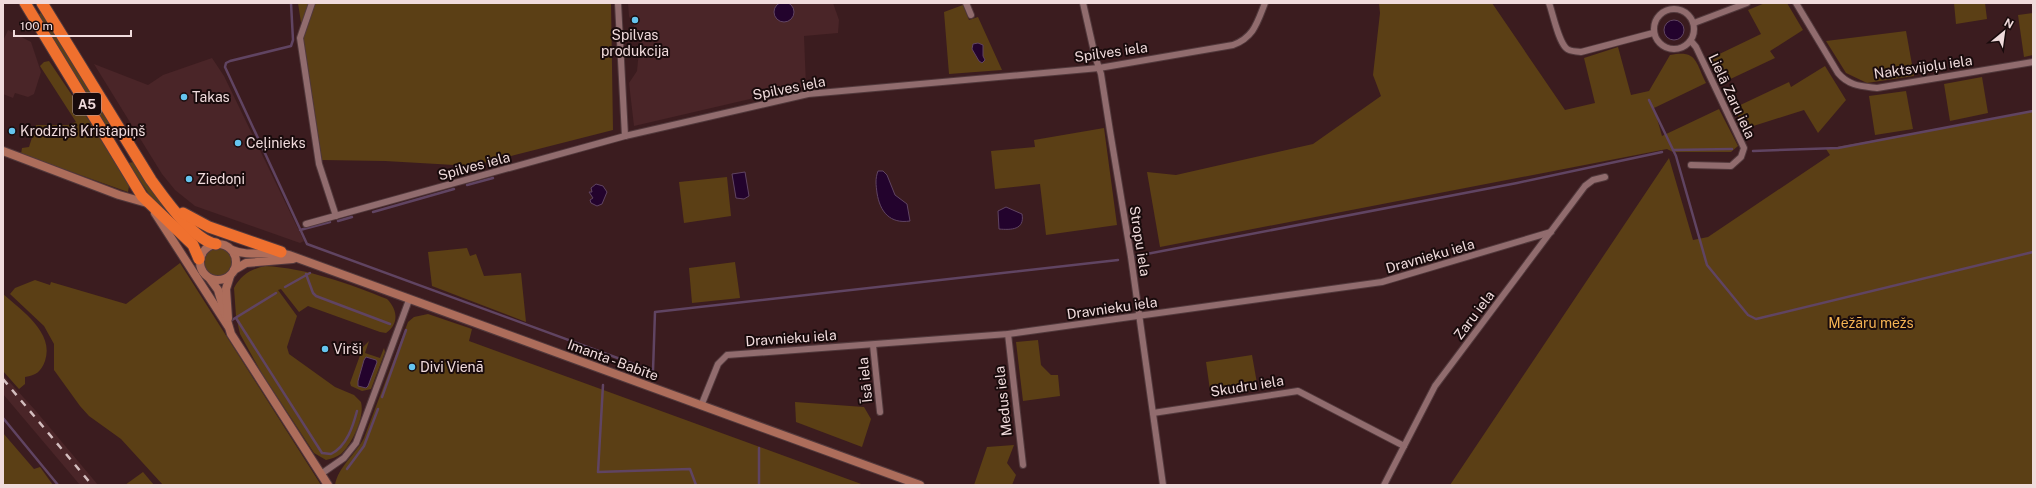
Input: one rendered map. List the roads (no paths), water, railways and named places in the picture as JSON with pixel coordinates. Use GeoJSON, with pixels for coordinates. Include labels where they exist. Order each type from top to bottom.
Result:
{"type":"FeatureCollection","features":[{"type":"Feature","properties":{"kind":"highway","name":"A5"},"geometry":{"type":"LineString","coordinates":[[25,3],[142,196],[193,246],[199,259]]}},
{"type":"Feature","properties":{"kind":"highway","name":"A5"},"geometry":{"type":"LineString","coordinates":[[42,3],[151,180],[166,201],[202,238],[216,244]]}},
{"type":"Feature","properties":{"kind":"highway"},"geometry":{"type":"LineString","coordinates":[[166,201],[187,216],[209,227],[280,252]]}},
{"type":"Feature","properties":{"kind":"main road"},"geometry":{"type":"LineString","coordinates":[[3,151],[150,204]]}},
{"type":"Feature","properties":{"kind":"main road","name":"A5"},"geometry":{"type":"LineString","coordinates":[[150,204],[193,274],[228,326]]}},
{"type":"Feature","properties":{"kind":"main road"},"geometry":{"type":"LineString","coordinates":[[228,326],[229,307],[226,289],[236,258],[232,250],[224,245],[216,244],[203,250],[199,259],[203,273],[210,279],[218,290],[228,326],[231,334],[328,485]]}},
{"type":"Feature","properties":{"kind":"main road","name":"Imanta - Babīte"},"geometry":{"type":"LineString","coordinates":[[232,250],[245,254],[280,252],[920,485]]}},
{"type":"Feature","properties":{"kind":"main road","name":"Imanta - Babīte"},"geometry":{"type":"LineString","coordinates":[[232,273],[246,263],[267,260],[298,259]]}},
{"type":"Feature","properties":{"kind":"main road"},"geometry":{"type":"LineString","coordinates":[[210,279],[221,280],[232,273]]}},
{"type":"Feature","properties":{"kind":"street"},"geometry":{"type":"LineString","coordinates":[[312,3],[300,38],[319,164],[336,216]]}},
{"type":"Feature","properties":{"kind":"street"},"geometry":{"type":"LineString","coordinates":[[618,3],[625,136]]}},
{"type":"Feature","properties":{"kind":"street"},"geometry":{"type":"LineString","coordinates":[[966,3],[971,15]]}},
{"type":"Feature","properties":{"kind":"street","name":"Stropu iela"},"geometry":{"type":"LineString","coordinates":[[1083,3],[1099,68],[1131,257],[1138,317],[1163,485]]}},
{"type":"Feature","properties":{"kind":"street","name":"Spilves iela"},"geometry":{"type":"LineString","coordinates":[[306,224],[625,136],[808,94],[1099,68],[1241,42],[1253,31],[1265,3]]}},
{"type":"Feature","properties":{"kind":"street"},"geometry":{"type":"LineString","coordinates":[[1549,3],[1561,40],[1565,47],[1572,51],[1581,52],[1654,33]]}},
{"type":"Feature","properties":{"kind":"street"},"geometry":{"type":"LineString","coordinates":[[1694,23],[1747,3]]}},
{"type":"Feature","properties":{"kind":"street","name":"Naktsvijoļu iela"},"geometry":{"type":"LineString","coordinates":[[1796,3],[1843,79],[1854,86],[1878,88],[2033,62]]}},
{"type":"Feature","properties":{"kind":"street"},"geometry":{"type":"LineString","coordinates":[[1669,9],[1679,9],[1688,14],[1694,23],[1694,32],[1691,41],[1684,48],[1674,50],[1665,48],[1657,42],[1654,33],[1654,23],[1660,14],[1669,9]]}},
{"type":"Feature","properties":{"kind":"street","name":"Lielā Zaru iela"},"geometry":{"type":"LineString","coordinates":[[1691,41],[1696,47],[1744,148],[1742,157],[1731,166],[1691,165]]}},
{"type":"Feature","properties":{"kind":"street","name":"Zaru iela"},"geometry":{"type":"LineString","coordinates":[[1384,485],[1435,386],[1585,186],[1593,180],[1605,177]]}},
{"type":"Feature","properties":{"kind":"street","name":"Dravnieku iela"},"geometry":{"type":"LineString","coordinates":[[701,406],[718,364],[727,355],[1008,334],[1382,282],[1551,232]]}},
{"type":"Feature","properties":{"kind":"street"},"geometry":{"type":"LineString","coordinates":[[321,474],[344,458],[356,442],[409,300]]}},
{"type":"Feature","properties":{"kind":"street","name":"Medus iela"},"geometry":{"type":"LineString","coordinates":[[1008,334],[1022,465]]}},
{"type":"Feature","properties":{"kind":"street","name":"Īsā iela"},"geometry":{"type":"LineString","coordinates":[[873,345],[880,412]]}},
{"type":"Feature","properties":{"kind":"street","name":"Skudru iela"},"geometry":{"type":"LineString","coordinates":[[1153,412],[1298,391],[1404,446]]}},
{"type":"Feature","properties":{"kind":"waterway"},"geometry":{"type":"LineString","coordinates":[[291,3],[293,40],[291,46],[230,61],[226,63],[225,67],[307,244],[653,371],[655,312],[1118,260]]}},
{"type":"Feature","properties":{"kind":"waterway"},"geometry":{"type":"LineString","coordinates":[[1649,100],[1676,156],[1707,265],[1748,315],[1756,319],[2033,252]]}},
{"type":"Feature","properties":{"kind":"waterway"},"geometry":{"type":"LineString","coordinates":[[1753,151],[1838,148],[2033,111]]}},
{"type":"Feature","properties":{"kind":"waterway"},"geometry":{"type":"LineString","coordinates":[[1673,150],[1732,149]]}},
{"type":"Feature","properties":{"kind":"waterway"},"geometry":{"type":"LineString","coordinates":[[1131,257],[1517,183],[1662,152]]}},
{"type":"Feature","properties":{"kind":"waterway"},"geometry":{"type":"LineString","coordinates":[[467,185],[493,178]]}},
{"type":"Feature","properties":{"kind":"waterway"},"geometry":{"type":"LineString","coordinates":[[373,212],[454,189]]}},
{"type":"Feature","properties":{"kind":"waterway"},"geometry":{"type":"LineString","coordinates":[[338,221],[352,217]]}},
{"type":"Feature","properties":{"kind":"waterway"},"geometry":{"type":"LineString","coordinates":[[300,230],[330,222]]}},
{"type":"Feature","properties":{"kind":"waterway"},"geometry":{"type":"LineString","coordinates":[[285,287],[310,273]]}},
{"type":"Feature","properties":{"kind":"waterway"},"geometry":{"type":"LineString","coordinates":[[306,274],[313,293],[316,296],[390,324]]}},
{"type":"Feature","properties":{"kind":"waterway"},"geometry":{"type":"LineString","coordinates":[[232,320],[276,293]]}},
{"type":"Feature","properties":{"kind":"waterway"},"geometry":{"type":"LineString","coordinates":[[236,318],[322,453],[331,454],[341,446],[351,429],[357,411]]}},
{"type":"Feature","properties":{"kind":"waterway"},"geometry":{"type":"LineString","coordinates":[[382,397],[406,330]]}},
{"type":"Feature","properties":{"kind":"waterway"},"geometry":{"type":"LineString","coordinates":[[603,385],[598,472],[690,469],[696,485]]}},
{"type":"Feature","properties":{"kind":"waterway"},"geometry":{"type":"LineString","coordinates":[[347,469],[364,446],[378,409]]}},
{"type":"Feature","properties":{"kind":"waterway"},"geometry":{"type":"LineString","coordinates":[[3,418],[58,485]]}},
{"type":"Feature","properties":{"kind":"waterway"},"geometry":{"type":"LineString","coordinates":[[759,448],[759,485]]}},
{"type":"Feature","properties":{"kind":"railway"},"geometry":{"type":"LineString","coordinates":[[3,379],[92,485]]}},
{"type":"Feature","properties":{"kind":"place","name":"Spilvas produkcija"},"geometry":{"type":"Point","coordinates":[635,20]}},
{"type":"Feature","properties":{"kind":"place","name":"Takas"},"geometry":{"type":"Point","coordinates":[184,97]}},
{"type":"Feature","properties":{"kind":"place","name":"Krodziņš Kristapiņš"},"geometry":{"type":"Point","coordinates":[12,131]}},
{"type":"Feature","properties":{"kind":"place","name":"Ceļinieks"},"geometry":{"type":"Point","coordinates":[238,143]}},
{"type":"Feature","properties":{"kind":"place","name":"Ziedoņi"},"geometry":{"type":"Point","coordinates":[189,179]}},
{"type":"Feature","properties":{"kind":"place","name":"Virši"},"geometry":{"type":"Point","coordinates":[325,349]}},
{"type":"Feature","properties":{"kind":"place","name":"Divi Vienā"},"geometry":{"type":"Point","coordinates":[412,367]}},
{"type":"Feature","properties":{"kind":"park label","name":"Mežāru mežs"},"geometry":{"type":"Point","coordinates":[1871,323]}}]}
